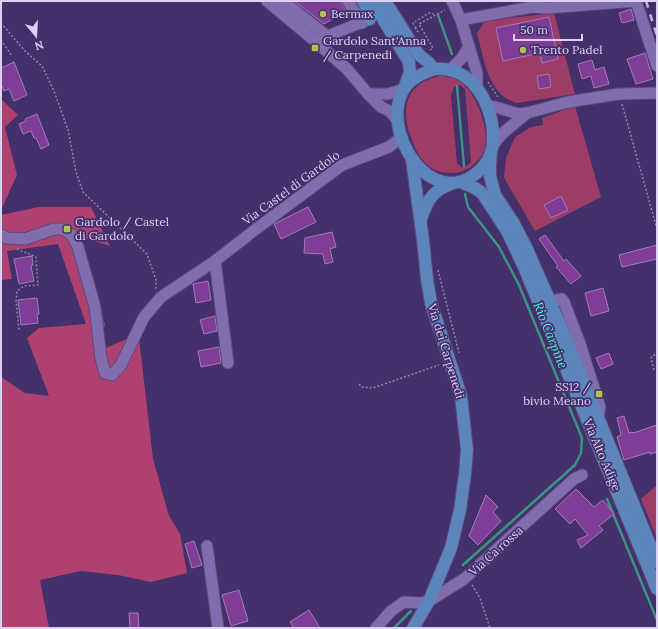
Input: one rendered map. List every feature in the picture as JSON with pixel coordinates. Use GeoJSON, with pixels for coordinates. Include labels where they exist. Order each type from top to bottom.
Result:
{"type":"FeatureCollection","features":[{"type":"Feature","properties":{"kind":"main road"},"geometry":{"type":"LineString","coordinates":[[363,1],[370,14],[366,21]]}},
{"type":"Feature","properties":{"kind":"main road"},"geometry":{"type":"LineString","coordinates":[[372,1],[409,62],[410,72],[404,90],[397,112],[397,120],[410,156],[424,173],[445,182],[458,182],[470,178],[479,172],[492,149],[494,129],[486,105],[477,88],[470,80],[450,70],[434,70],[420,74],[411,81],[404,90]]}},
{"type":"Feature","properties":{"kind":"main road"},"geometry":{"type":"LineString","coordinates":[[385,1],[418,55],[428,62],[434,70]]}},
{"type":"Feature","properties":{"kind":"main road","name":"Via Alto Adige"},"geometry":{"type":"LineString","coordinates":[[492,149],[490,176],[495,195],[513,222],[526,246],[657,562]]}},
{"type":"Feature","properties":{"kind":"main road","name":"Via dei Carpenedi"},"geometry":{"type":"LineString","coordinates":[[410,156],[431,303],[462,403],[467,450],[460,510],[451,548],[429,601]]}},
{"type":"Feature","properties":{"kind":"main road","name":"Via Alto Adige"},"geometry":{"type":"LineString","coordinates":[[458,182],[475,188],[482,193],[507,231],[524,267],[657,589]]}},
{"type":"Feature","properties":{"kind":"main road","name":"Via dei Carpenedi"},"geometry":{"type":"LineString","coordinates":[[420,224],[425,205],[431,196],[445,186],[458,182]]}},
{"type":"Feature","properties":{"kind":"main road","name":"Via Ca rossa"},"geometry":{"type":"LineString","coordinates":[[413,628],[429,601]]}},
{"type":"Feature","properties":{"kind":"street"},"geometry":{"type":"LineString","coordinates":[[267,1],[347,70],[368,94],[381,106],[390,111],[397,120]]}},
{"type":"Feature","properties":{"kind":"street"},"geometry":{"type":"LineString","coordinates":[[283,1],[327,36]]}},
{"type":"Feature","properties":{"kind":"street"},"geometry":{"type":"LineString","coordinates":[[315,41],[366,21],[348,1]]}},
{"type":"Feature","properties":{"kind":"street"},"geometry":{"type":"LineString","coordinates":[[461,20],[532,7],[547,8],[636,1],[657,66]]}},
{"type":"Feature","properties":{"kind":"street"},"geometry":{"type":"LineString","coordinates":[[450,5],[461,20],[478,73],[477,88]]}},
{"type":"Feature","properties":{"kind":"street"},"geometry":{"type":"LineString","coordinates":[[450,70],[462,58],[469,46]]}},
{"type":"Feature","properties":{"kind":"street"},"geometry":{"type":"LineString","coordinates":[[368,94],[388,94],[404,90]]}},
{"type":"Feature","properties":{"kind":"street"},"geometry":{"type":"LineString","coordinates":[[486,105],[518,114],[527,114],[564,103],[619,94],[657,93]]}},
{"type":"Feature","properties":{"kind":"street"},"geometry":{"type":"LineString","coordinates":[[492,149],[503,133],[527,114]]}},
{"type":"Feature","properties":{"kind":"street","name":"Via Castel di Gardolo"},"geometry":{"type":"LineString","coordinates":[[4,236],[25,239],[54,229],[62,229],[72,235],[78,247],[95,307],[101,358],[105,373],[112,375],[121,365],[144,317],[161,297],[215,261],[342,164],[389,147],[402,137]]}},
{"type":"Feature","properties":{"kind":"street"},"geometry":{"type":"LineString","coordinates":[[389,147],[410,156]]}},
{"type":"Feature","properties":{"kind":"street"},"geometry":{"type":"LineString","coordinates":[[215,261],[228,363]]}},
{"type":"Feature","properties":{"kind":"street","name":"Via Ca rossa"},"geometry":{"type":"LineString","coordinates":[[429,601],[464,579],[574,480],[582,475]]}},
{"type":"Feature","properties":{"kind":"street"},"geometry":{"type":"LineString","coordinates":[[207,546],[218,628]]}},
{"type":"Feature","properties":{"kind":"street"},"geometry":{"type":"LineString","coordinates":[[376,628],[391,611],[404,602],[421,604],[429,601]]}},
{"type":"Feature","properties":{"kind":"path"},"geometry":{"type":"LineString","coordinates":[[429,50],[433,48],[419,24],[450,5]]}},
{"type":"Feature","properties":{"kind":"path"},"geometry":{"type":"LineString","coordinates":[[422,39],[413,23],[430,13],[435,14]]}},
{"type":"Feature","properties":{"kind":"path"},"geometry":{"type":"LineString","coordinates":[[1,23],[25,51],[42,66],[54,91],[68,130],[76,172],[83,192],[146,254],[156,280],[156,303]]}},
{"type":"Feature","properties":{"kind":"path"},"geometry":{"type":"LineString","coordinates":[[410,32],[416,28]]}},
{"type":"Feature","properties":{"kind":"path"},"geometry":{"type":"LineString","coordinates":[[1,40],[12,56]]}},
{"type":"Feature","properties":{"kind":"path"},"geometry":{"type":"LineString","coordinates":[[486,77],[501,100]]}},
{"type":"Feature","properties":{"kind":"path"},"geometry":{"type":"LineString","coordinates":[[619,94],[657,229]]}},
{"type":"Feature","properties":{"kind":"path"},"geometry":{"type":"LineString","coordinates":[[4,236],[9,244],[36,257],[38,284],[24,286],[17,291],[16,300],[19,331]]}},
{"type":"Feature","properties":{"kind":"path"},"geometry":{"type":"LineString","coordinates":[[654,370],[651,358],[657,354]]}},
{"type":"Feature","properties":{"kind":"path"},"geometry":{"type":"LineString","coordinates":[[359,384],[362,387],[373,388],[449,361]]}},
{"type":"Feature","properties":{"kind":"path"},"geometry":{"type":"LineString","coordinates":[[470,582],[480,598],[490,628]]}},
{"type":"Feature","properties":{"kind":"shaded area","name":"Trento Padel"},"geometry":{"type":"Polygon","coordinates":[[[554,13],[575,94],[517,103],[507,99],[499,92],[488,74],[477,33],[485,21],[554,13]]]}},
{"type":"Feature","properties":{"kind":"shaded area"},"geometry":{"type":"Polygon","coordinates":[[[441,76],[453,78],[459,81],[475,99],[482,116],[486,140],[484,151],[475,164],[456,173],[445,173],[439,171],[426,163],[420,157],[411,138],[406,116],[406,107],[413,90],[429,79],[441,76]],[[460,85],[454,87],[451,96],[457,163],[461,167],[467,166],[471,162],[465,89],[460,85]]]}},
{"type":"Feature","properties":{"kind":"shaded area"},"geometry":{"type":"Polygon","coordinates":[[[1,99],[18,115],[5,127],[17,175],[1,210],[1,99]]]}},
{"type":"Feature","properties":{"kind":"shaded area"},"geometry":{"type":"Polygon","coordinates":[[[575,106],[601,197],[535,231],[504,178],[506,158],[515,137],[531,127],[543,125],[542,118],[575,106]]]}},
{"type":"Feature","properties":{"kind":"shaded area"},"geometry":{"type":"Polygon","coordinates":[[[39,207],[91,207],[110,246],[81,237],[105,325],[95,353],[124,340],[139,338],[153,459],[169,516],[180,534],[187,573],[151,582],[118,575],[81,571],[40,580],[49,628],[1,628],[1,377],[25,393],[49,396],[27,338],[39,328],[86,324],[58,244],[7,251],[12,279],[1,280],[1,215],[39,207]]]}},
{"type":"Feature","properties":{"kind":"shaded area"},"geometry":{"type":"Polygon","coordinates":[[[657,485],[657,539],[641,499],[657,485]]]}},
{"type":"Feature","properties":{"kind":"building","name":"Bermax"},"geometry":{"type":"Polygon","coordinates":[[[294,1],[341,1],[346,11],[324,24],[294,1]]]}},
{"type":"Feature","properties":{"kind":"building"},"geometry":{"type":"Polygon","coordinates":[[[631,9],[634,20],[622,23],[619,13],[631,9]]]}},
{"type":"Feature","properties":{"kind":"building"},"geometry":{"type":"Polygon","coordinates":[[[549,17],[558,59],[542,63],[540,53],[503,61],[496,28],[549,17]]]}},
{"type":"Feature","properties":{"kind":"building"},"geometry":{"type":"Polygon","coordinates":[[[645,53],[653,79],[636,84],[627,59],[645,53]]]}},
{"type":"Feature","properties":{"kind":"building"},"geometry":{"type":"Polygon","coordinates":[[[592,60],[595,70],[604,67],[609,84],[594,88],[591,76],[582,79],[578,64],[592,60]]]}},
{"type":"Feature","properties":{"kind":"building"},"geometry":{"type":"Polygon","coordinates":[[[14,62],[27,95],[14,101],[9,89],[4,91],[1,84],[1,68],[14,62]]]}},
{"type":"Feature","properties":{"kind":"building"},"geometry":{"type":"Polygon","coordinates":[[[549,74],[551,87],[539,89],[537,76],[549,74]]]}},
{"type":"Feature","properties":{"kind":"building"},"geometry":{"type":"Polygon","coordinates":[[[37,114],[49,145],[41,149],[31,131],[23,134],[19,124],[26,121],[25,119],[37,114]]]}},
{"type":"Feature","properties":{"kind":"building"},"geometry":{"type":"Polygon","coordinates":[[[561,196],[568,210],[551,218],[544,205],[561,196]]]}},
{"type":"Feature","properties":{"kind":"building"},"geometry":{"type":"Polygon","coordinates":[[[308,207],[316,222],[281,239],[274,224],[308,207]]]}},
{"type":"Feature","properties":{"kind":"building"},"geometry":{"type":"Polygon","coordinates":[[[332,232],[336,247],[330,249],[333,262],[325,264],[323,254],[304,253],[305,238],[332,232]]]}},
{"type":"Feature","properties":{"kind":"building"},"geometry":{"type":"Polygon","coordinates":[[[545,235],[564,261],[566,259],[581,276],[571,284],[556,267],[558,266],[539,239],[545,235]]]}},
{"type":"Feature","properties":{"kind":"building"},"geometry":{"type":"Polygon","coordinates":[[[657,245],[657,259],[622,267],[619,255],[657,245]]]}},
{"type":"Feature","properties":{"kind":"building"},"geometry":{"type":"Polygon","coordinates":[[[32,256],[33,265],[31,266],[34,281],[19,284],[14,259],[32,256]]]}},
{"type":"Feature","properties":{"kind":"building"},"geometry":{"type":"Polygon","coordinates":[[[208,281],[211,300],[196,303],[193,284],[208,281]]]}},
{"type":"Feature","properties":{"kind":"building"},"geometry":{"type":"Polygon","coordinates":[[[603,288],[609,311],[591,316],[585,293],[603,288]]]}},
{"type":"Feature","properties":{"kind":"building"},"geometry":{"type":"Polygon","coordinates":[[[37,298],[39,314],[37,314],[38,323],[21,325],[18,300],[37,298]]]}},
{"type":"Feature","properties":{"kind":"building"},"geometry":{"type":"Polygon","coordinates":[[[215,316],[217,331],[204,334],[200,320],[215,316]]]}},
{"type":"Feature","properties":{"kind":"building"},"geometry":{"type":"Polygon","coordinates":[[[219,347],[221,363],[201,367],[198,351],[219,347]]]}},
{"type":"Feature","properties":{"kind":"building"},"geometry":{"type":"Polygon","coordinates":[[[609,353],[613,364],[601,369],[596,358],[609,353]]]}},
{"type":"Feature","properties":{"kind":"building"},"geometry":{"type":"Polygon","coordinates":[[[624,416],[629,433],[657,425],[657,452],[650,454],[650,452],[624,460],[617,437],[621,435],[617,418],[624,416]]]}},
{"type":"Feature","properties":{"kind":"building"},"geometry":{"type":"Polygon","coordinates":[[[576,489],[594,507],[603,500],[614,514],[599,526],[603,530],[581,548],[577,540],[588,535],[575,519],[570,524],[555,509],[576,489]]]}},
{"type":"Feature","properties":{"kind":"building"},"geometry":{"type":"Polygon","coordinates":[[[486,495],[498,507],[493,512],[501,521],[478,545],[469,536],[486,495]]]}},
{"type":"Feature","properties":{"kind":"building"},"geometry":{"type":"Polygon","coordinates":[[[194,541],[202,565],[192,568],[185,544],[194,541]]]}},
{"type":"Feature","properties":{"kind":"building"},"geometry":{"type":"Polygon","coordinates":[[[239,590],[248,621],[231,626],[222,595],[239,590]]]}},
{"type":"Feature","properties":{"kind":"building"},"geometry":{"type":"Polygon","coordinates":[[[309,610],[320,628],[294,628],[290,622],[309,610]]]}},
{"type":"Feature","properties":{"kind":"building"},"geometry":{"type":"Polygon","coordinates":[[[129,613],[138,613],[139,628],[130,628],[129,613]]]}},
{"type":"Feature","properties":{"kind":"waterway","name":"Rio Carpine"},"geometry":{"type":"LineString","coordinates":[[438,15],[452,54]]}},
{"type":"Feature","properties":{"kind":"waterway","name":"Rio Carpine"},"geometry":{"type":"LineString","coordinates":[[457,86],[464,166]]}},
{"type":"Feature","properties":{"kind":"waterway","name":"Rio Carpine"},"geometry":{"type":"LineString","coordinates":[[463,565],[575,465],[581,453],[582,438],[519,285],[499,247],[468,207],[465,194]]}},
{"type":"Feature","properties":{"kind":"waterway"},"geometry":{"type":"LineString","coordinates":[[607,499],[657,620]]}},
{"type":"Feature","properties":{"kind":"waterway","name":"Rio Carpine"},"geometry":{"type":"LineString","coordinates":[[394,628],[411,611]]}},
{"type":"Feature","properties":{"kind":"railway"},"geometry":{"type":"LineString","coordinates":[[646,1],[657,36]]}},
{"type":"Feature","properties":{"kind":"place","name":"Bermax"},"geometry":{"type":"Point","coordinates":[323,14]}},
{"type":"Feature","properties":{"kind":"place","name":"Gardolo Sant'Anna / Carpenedi"},"geometry":{"type":"Point","coordinates":[315,48]}},
{"type":"Feature","properties":{"kind":"place","name":"Trento Padel"},"geometry":{"type":"Point","coordinates":[523,50]}},
{"type":"Feature","properties":{"kind":"place","name":"Gardolo / Castel di Gardolo"},"geometry":{"type":"Point","coordinates":[67,229]}},
{"type":"Feature","properties":{"kind":"place","name":"SS12 / bivio Meano"},"geometry":{"type":"Point","coordinates":[599,394]}}]}
